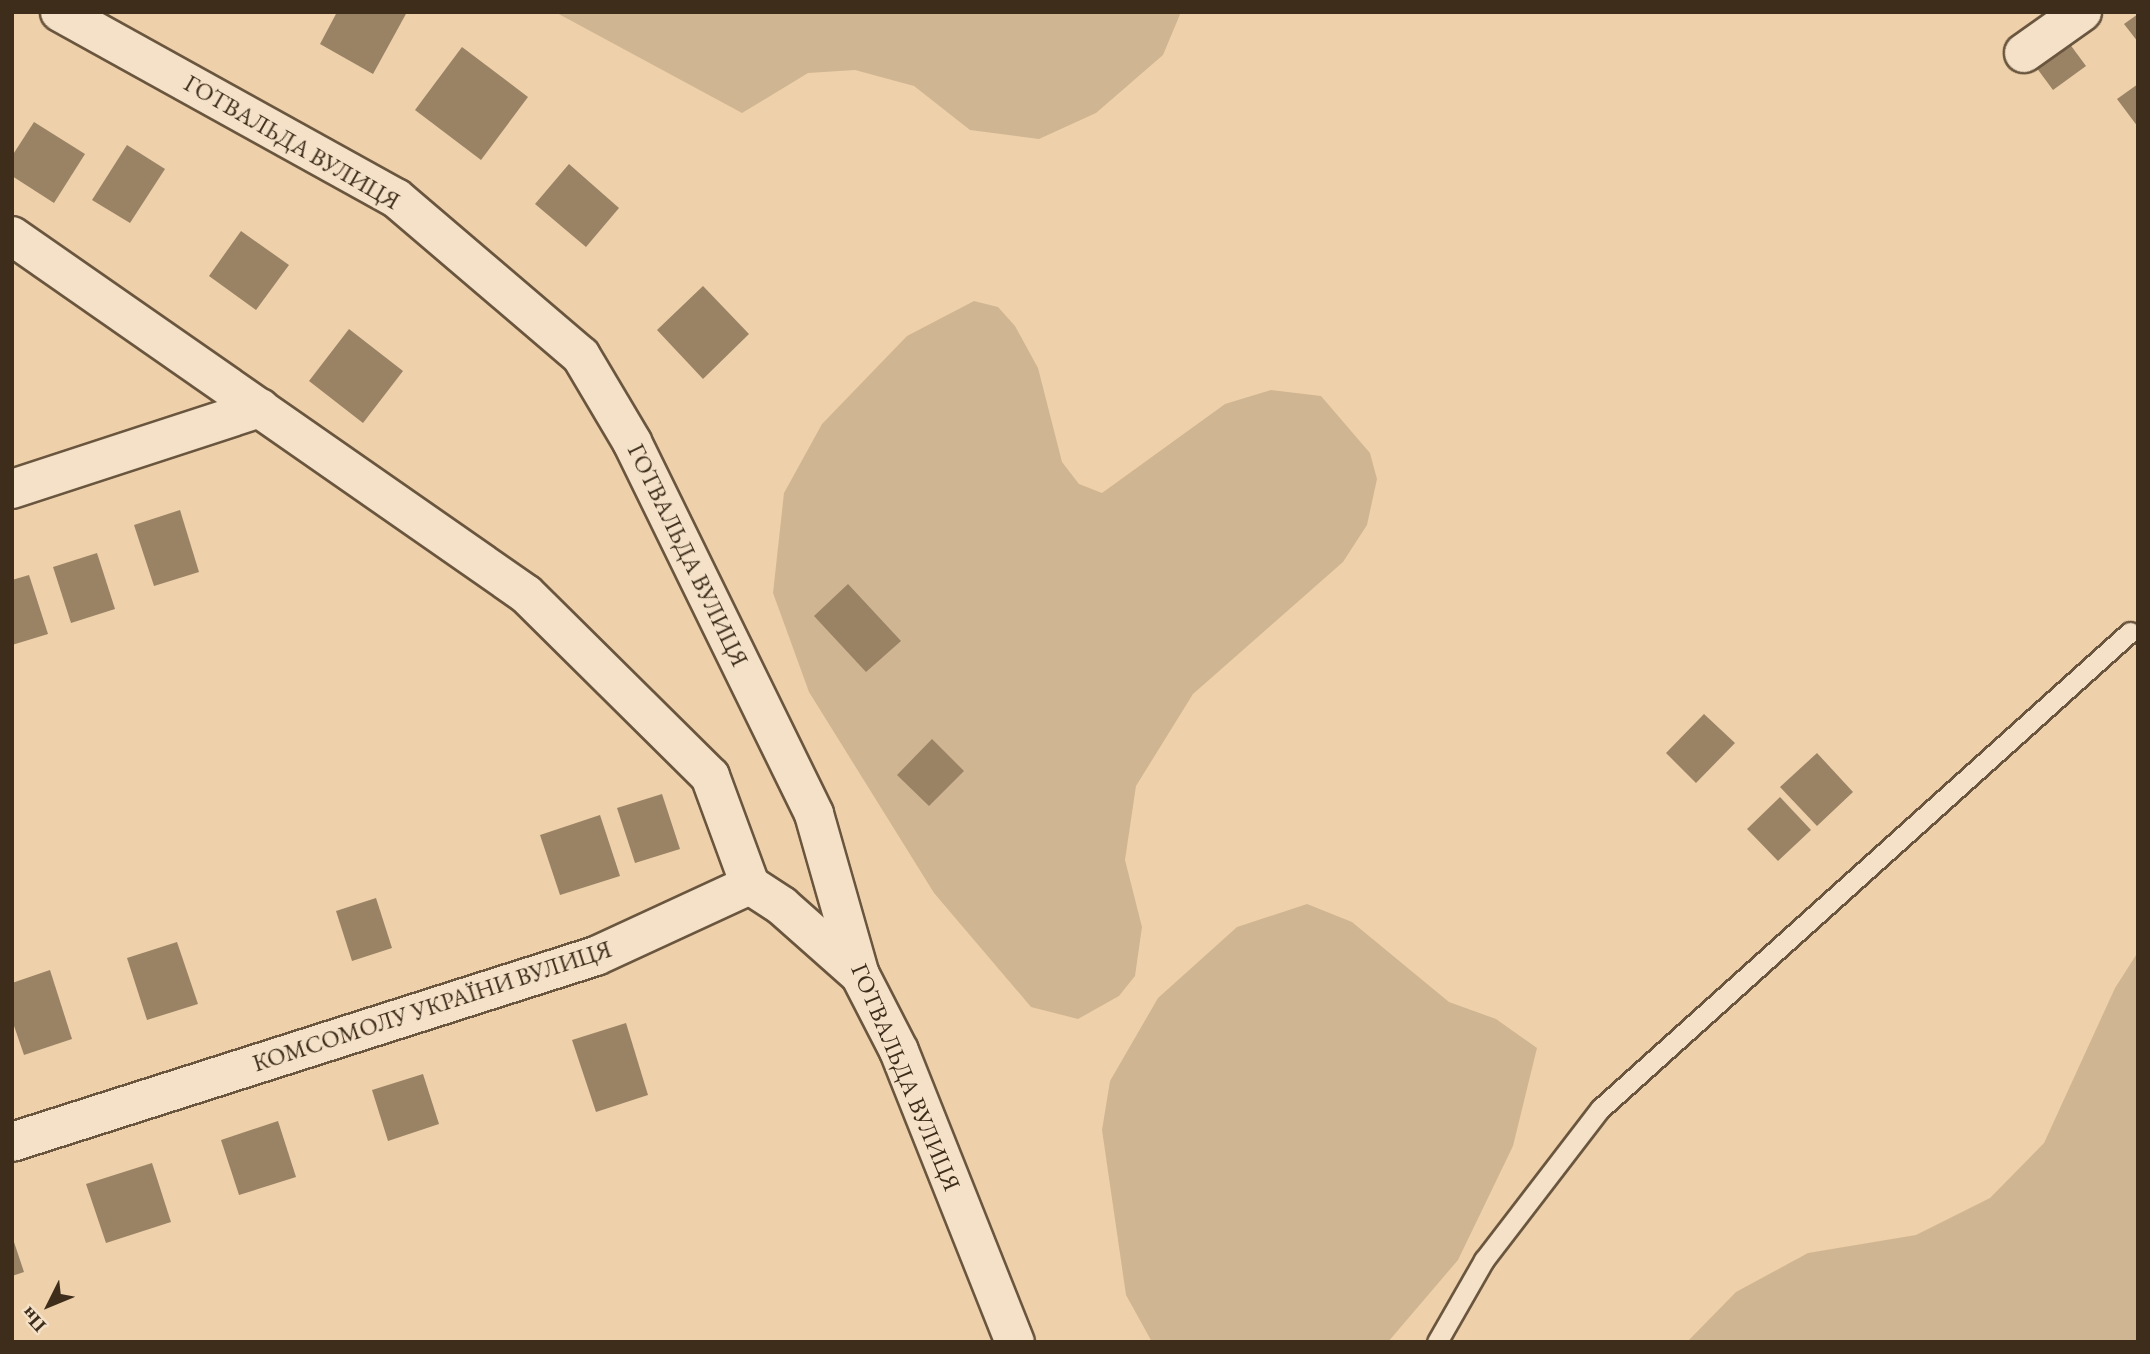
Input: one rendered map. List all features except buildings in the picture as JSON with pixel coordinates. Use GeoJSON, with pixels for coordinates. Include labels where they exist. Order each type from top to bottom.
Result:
{"type":"FeatureCollection","features":[{"type":"Feature","properties":{"kind":"street","name":"ГОТВАЛЬДА ВУЛИЦЯ"},"geometry":{"type":"LineString","coordinates":[[60,12],[396,198],[581,356],[639,454],[814,814],[860,975],[899,1051],[1015,1342]]}},
{"type":"Feature","properties":{"kind":"street"},"geometry":{"type":"LineString","coordinates":[[2024,52],[2082,12]]}},
{"type":"Feature","properties":{"kind":"street"},"geometry":{"type":"LineString","coordinates":[[12,236],[526,594],[710,776],[750,885],[782,906],[860,975]]}},
{"type":"Feature","properties":{"kind":"street"},"geometry":{"type":"LineString","coordinates":[[12,489],[260,408]]}},
{"type":"Feature","properties":{"kind":"street","name":"КОМСОМОЛУ УКРАЇНИ ВУЛИЦЯ"},"geometry":{"type":"LineString","coordinates":[[12,1142],[596,956],[750,885]]}},
{"type":"Feature","properties":{"kind":"lane"},"geometry":{"type":"LineString","coordinates":[[1437,1342],[1484,1260],[1600,1109],[2130,632]]}},
{"type":"Feature","properties":{"kind":"shaded area"},"geometry":{"type":"Polygon","coordinates":[[[555,12],[1181,12],[1163,55],[1096,113],[1039,139],[970,130],[914,86],[855,70],[808,73],[742,113],[555,12]]]}},
{"type":"Feature","properties":{"kind":"shaded area"},"geometry":{"type":"Polygon","coordinates":[[[974,301],[998,307],[1015,326],[1038,368],[1062,462],[1079,484],[1102,493],[1225,404],[1271,390],[1321,396],[1370,453],[1377,479],[1367,525],[1343,562],[1193,694],[1136,786],[1125,860],[1142,927],[1135,976],[1119,996],[1078,1019],[1031,1007],[934,893],[809,692],[773,593],[784,493],[822,424],[907,336],[974,301]]]}},
{"type":"Feature","properties":{"kind":"shaded area"},"geometry":{"type":"Polygon","coordinates":[[[1307,904],[1352,922],[1449,1002],[1496,1019],[1537,1048],[1513,1146],[1458,1260],[1388,1342],[1152,1342],[1126,1295],[1102,1130],[1110,1081],[1158,998],[1237,927],[1307,904]]]}},
{"type":"Feature","properties":{"kind":"shaded area"},"geometry":{"type":"Polygon","coordinates":[[[2138,952],[2138,1342],[1687,1342],[1736,1292],[1808,1253],[1916,1235],[1990,1198],[2044,1143],[2115,988],[2138,952]]]}}]}
